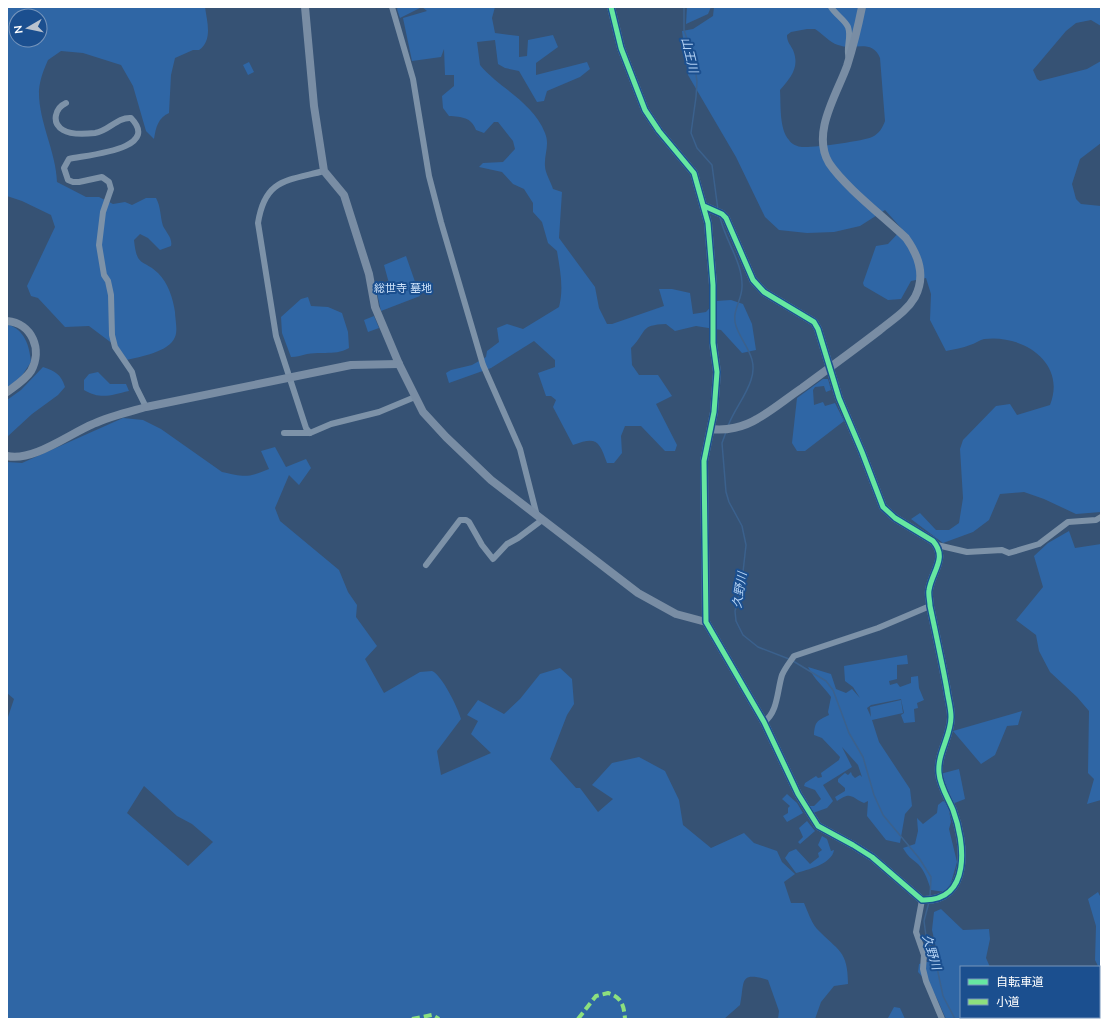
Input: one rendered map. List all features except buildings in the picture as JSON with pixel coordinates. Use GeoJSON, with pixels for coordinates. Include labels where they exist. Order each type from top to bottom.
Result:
{"type":"FeatureCollection","features":[{"type":"Feature","properties":{"kind":"street"},"geometry":{"type":"LineString","coordinates":[[305,7],[314,106],[324,171],[344,195],[369,274],[375,307],[423,412],[476,468],[638,593],[676,614],[706,622]]}},
{"type":"Feature","properties":{"kind":"street"},"geometry":{"type":"LineString","coordinates":[[392,7],[413,80],[429,176],[441,222],[486,373],[520,449],[539,518]]}},
{"type":"Feature","properties":{"kind":"street"},"geometry":{"type":"LineString","coordinates":[[611,7],[621,48],[645,110],[658,131],[694,173],[704,206],[710,238],[714,343],[717,372],[714,430],[704,461],[706,622],[764,722],[798,794],[818,826],[872,857],[922,900],[933,901],[945,896],[953,888],[960,875],[962,859],[955,816],[938,771],[951,717],[930,606],[929,590],[940,562],[940,554],[933,540],[895,518],[883,507],[839,398],[821,336],[814,322],[764,292],[753,280],[726,218],[722,214],[704,206]]}},
{"type":"Feature","properties":{"kind":"street"},"geometry":{"type":"LineString","coordinates":[[831,7],[848,27],[849,40],[846,51],[849,59]]}},
{"type":"Feature","properties":{"kind":"street"},"geometry":{"type":"LineString","coordinates":[[714,430],[736,428],[757,420],[901,313],[914,297],[920,279],[917,256],[906,238],[840,176],[829,162],[823,142],[828,112],[849,59],[862,7]]}},
{"type":"Feature","properties":{"kind":"street"},"geometry":{"type":"LineString","coordinates":[[66,103],[60,106],[56,111],[56,118],[58,125],[63,130],[70,133],[94,133],[106,130],[119,120],[126,118],[131,118],[137,129],[136,139],[127,147],[69,159],[64,168],[68,180],[73,182],[102,177],[109,182],[111,189],[103,212],[100,245],[104,275],[108,281],[111,295],[112,335],[115,347],[132,372],[136,387],[146,407]]}},
{"type":"Feature","properties":{"kind":"street"},"geometry":{"type":"LineString","coordinates":[[310,433],[306,428],[276,336],[258,224],[260,213],[273,187],[283,182],[324,171]]}},
{"type":"Feature","properties":{"kind":"street"},"geometry":{"type":"LineString","coordinates":[[7,321],[16,323],[27,331],[36,344],[36,351],[35,360],[30,372],[7,392]]}},
{"type":"Feature","properties":{"kind":"street"},"geometry":{"type":"LineString","coordinates":[[7,456],[18,457],[32,454],[93,424],[117,415],[146,407],[351,365],[400,364]]}},
{"type":"Feature","properties":{"kind":"street"},"geometry":{"type":"LineString","coordinates":[[284,433],[310,433],[330,424],[379,412],[415,397]]}},
{"type":"Feature","properties":{"kind":"street"},"geometry":{"type":"LineString","coordinates":[[937,546],[967,552],[1002,550],[1009,553],[1039,544],[1068,522],[1096,520],[1101,517]]}},
{"type":"Feature","properties":{"kind":"street"},"geometry":{"type":"LineString","coordinates":[[426,565],[460,520],[466,520],[469,522],[482,545],[493,559],[507,544],[518,538],[539,518]]}},
{"type":"Feature","properties":{"kind":"street"},"geometry":{"type":"LineString","coordinates":[[764,722],[770,718],[774,710],[786,667],[794,656],[878,628],[930,606]]}},
{"type":"Feature","properties":{"kind":"street"},"geometry":{"type":"LineString","coordinates":[[922,900],[916,932],[924,955],[926,981],[942,1019]]}},
{"type":"Feature","properties":{"kind":"green space"},"geometry":{"type":"Polygon","coordinates":[[[7,7],[205,7],[208,36],[203,46],[199,50],[193,50],[175,58],[171,75],[169,113],[162,117],[158,123],[154,139],[146,131],[133,86],[121,65],[83,53],[61,51],[48,60],[41,78],[39,90],[41,113],[54,159],[57,182],[86,197],[99,197],[113,204],[125,202],[132,205],[146,198],[156,198],[159,205],[163,226],[170,238],[171,246],[160,250],[148,238],[140,234],[134,240],[135,249],[139,259],[158,273],[165,281],[170,291],[175,312],[176,328],[176,334],[172,342],[154,353],[126,360],[117,347],[89,326],[65,327],[38,298],[31,296],[27,286],[55,227],[51,215],[22,201],[7,196],[7,7]]]}},
{"type":"Feature","properties":{"kind":"green space"},"geometry":{"type":"Polygon","coordinates":[[[398,7],[422,7],[400,18],[397,9],[398,7]]]}},
{"type":"Feature","properties":{"kind":"green space"},"geometry":{"type":"Polygon","coordinates":[[[422,7],[495,7],[492,18],[495,33],[519,36],[519,57],[527,56],[528,40],[553,35],[558,47],[536,63],[536,75],[587,62],[590,69],[580,77],[547,91],[544,101],[537,102],[519,71],[505,68],[498,64],[495,40],[477,42],[480,65],[524,104],[540,122],[547,142],[545,169],[553,189],[562,192],[559,238],[595,287],[599,308],[607,324],[612,324],[664,306],[659,289],[672,289],[690,293],[693,314],[706,312],[716,301],[731,300],[743,304],[752,324],[756,350],[742,353],[721,330],[696,326],[675,331],[666,324],[652,326],[645,330],[631,348],[632,365],[639,375],[658,375],[672,396],[656,404],[677,445],[675,451],[665,451],[641,426],[625,426],[621,436],[622,453],[614,463],[607,463],[602,450],[596,442],[587,441],[573,445],[553,407],[556,400],[551,396],[546,396],[538,373],[555,367],[555,360],[534,341],[491,368],[449,383],[446,373],[451,370],[472,365],[486,357],[487,351],[499,342],[497,328],[507,324],[523,329],[559,307],[561,279],[557,251],[548,243],[542,222],[533,212],[533,203],[524,189],[513,184],[502,172],[479,167],[483,163],[503,162],[515,149],[513,141],[498,122],[494,122],[484,133],[476,130],[472,122],[466,118],[449,116],[443,108],[442,96],[454,86],[454,75],[445,75],[444,49],[441,57],[412,61],[403,18],[427,11],[422,7]]]}},
{"type":"Feature","properties":{"kind":"green space"},"geometry":{"type":"Polygon","coordinates":[[[687,7],[711,7],[708,14],[686,24],[687,7]]]}},
{"type":"Feature","properties":{"kind":"green space"},"geometry":{"type":"Polygon","coordinates":[[[714,7],[1101,7],[1101,26],[1091,20],[1076,23],[1066,31],[1033,70],[1037,79],[1040,81],[1087,69],[1101,61],[1101,143],[1080,159],[1072,184],[1076,199],[1081,204],[1101,206],[1101,512],[1076,514],[1044,499],[1024,492],[1000,494],[989,520],[973,532],[943,543],[911,519],[920,513],[936,530],[949,530],[959,523],[963,498],[960,449],[963,440],[996,406],[1010,404],[1017,415],[1050,405],[1054,390],[1052,376],[1047,364],[1038,354],[1026,346],[1013,341],[984,339],[974,344],[946,351],[930,320],[931,294],[926,278],[911,281],[901,299],[888,300],[864,286],[863,283],[876,246],[888,244],[902,229],[885,210],[860,226],[834,232],[807,233],[779,230],[765,217],[736,157],[688,75],[682,31],[693,29],[713,16],[714,7]],[[815,29],[791,32],[787,35],[788,41],[795,56],[795,67],[788,81],[780,90],[781,116],[786,135],[793,144],[802,147],[849,142],[867,139],[874,136],[883,126],[885,121],[880,58],[877,52],[872,48],[862,46],[850,47],[838,45],[815,29]]]}},
{"type":"Feature","properties":{"kind":"green space"},"geometry":{"type":"Polygon","coordinates":[[[249,62],[254,72],[248,75],[243,65],[249,62]]]}},
{"type":"Feature","properties":{"kind":"green space","name":"総世寺 墓地"},"geometry":{"type":"Polygon","coordinates":[[[406,256],[420,296],[381,311],[377,293],[390,287],[384,265],[406,256]]]}},
{"type":"Feature","properties":{"kind":"green space"},"geometry":{"type":"Polygon","coordinates":[[[308,297],[311,306],[328,307],[342,313],[348,332],[349,348],[334,353],[313,353],[291,357],[282,333],[281,317],[301,299],[308,297]]]}},
{"type":"Feature","properties":{"kind":"green space"},"geometry":{"type":"Polygon","coordinates":[[[374,316],[379,328],[368,332],[364,320],[374,316]]]}},
{"type":"Feature","properties":{"kind":"green space"},"geometry":{"type":"Polygon","coordinates":[[[7,324],[22,334],[29,350],[31,362],[21,377],[7,388],[7,324]]]}},
{"type":"Feature","properties":{"kind":"green space"},"geometry":{"type":"Polygon","coordinates":[[[43,367],[57,374],[62,379],[65,387],[58,395],[32,414],[7,437],[7,400],[21,390],[43,367]]]}},
{"type":"Feature","properties":{"kind":"green space"},"geometry":{"type":"Polygon","coordinates":[[[98,372],[110,384],[126,384],[129,391],[101,396],[84,390],[84,380],[89,374],[98,372]]]}},
{"type":"Feature","properties":{"kind":"green space"},"geometry":{"type":"Polygon","coordinates":[[[823,379],[828,379],[831,390],[826,392],[824,386],[815,387],[813,390],[814,405],[823,402],[825,406],[835,403],[844,421],[805,451],[797,451],[792,443],[797,398],[823,379]]]}},
{"type":"Feature","properties":{"kind":"green space"},"geometry":{"type":"Polygon","coordinates":[[[123,418],[143,420],[161,429],[222,472],[229,474],[246,476],[269,469],[261,451],[275,447],[286,467],[306,459],[311,468],[299,485],[289,475],[275,508],[280,521],[339,570],[348,592],[357,605],[356,617],[377,646],[365,659],[384,693],[420,672],[432,671],[445,685],[457,707],[461,719],[437,751],[441,775],[491,753],[471,734],[478,721],[467,715],[478,700],[504,714],[520,699],[540,674],[560,668],[572,679],[574,704],[567,715],[550,759],[576,788],[580,788],[598,812],[613,799],[592,785],[612,763],[639,757],[665,771],[679,800],[683,825],[711,848],[744,833],[754,843],[777,851],[782,862],[795,874],[784,882],[791,903],[804,903],[811,920],[817,929],[844,957],[848,973],[848,984],[834,986],[821,1002],[815,1019],[778,1019],[779,1011],[768,980],[752,977],[745,980],[740,1005],[724,1019],[7,1019],[7,720],[14,699],[7,693],[7,462],[22,463],[123,418]],[[144,786],[127,813],[188,866],[213,842],[192,824],[177,816],[144,786]]]}},
{"type":"Feature","properties":{"kind":"green space"},"geometry":{"type":"Polygon","coordinates":[[[1069,531],[1075,548],[1101,544],[1101,800],[1087,804],[1094,779],[1088,773],[1089,711],[1077,697],[1050,672],[1039,651],[1036,635],[1016,620],[1043,587],[1034,556],[1048,543],[1069,531]]]}},
{"type":"Feature","properties":{"kind":"green space"},"geometry":{"type":"Polygon","coordinates":[[[907,655],[908,664],[897,665],[897,679],[889,681],[890,685],[897,683],[900,687],[911,683],[911,677],[918,676],[919,688],[924,700],[917,703],[918,708],[914,709],[915,722],[904,723],[901,715],[904,713],[901,699],[871,705],[867,708],[871,717],[870,707],[901,700],[903,713],[872,720],[879,742],[910,789],[912,806],[905,814],[900,843],[886,840],[867,816],[868,801],[864,803],[851,796],[845,796],[837,801],[835,797],[845,791],[845,788],[838,782],[838,779],[845,773],[848,775],[851,772],[855,778],[860,775],[862,777],[858,765],[842,747],[852,767],[823,785],[833,801],[827,808],[810,814],[808,806],[814,806],[821,799],[815,790],[804,786],[805,783],[816,776],[818,778],[822,777],[821,773],[839,760],[840,757],[822,738],[814,735],[817,722],[829,715],[828,712],[831,697],[808,667],[831,674],[836,689],[846,693],[852,689],[860,698],[853,687],[845,681],[844,666],[907,655]]]}},
{"type":"Feature","properties":{"kind":"green space"},"geometry":{"type":"Polygon","coordinates":[[[1022,711],[1018,725],[1007,726],[995,755],[981,764],[953,731],[1022,711]]]}},
{"type":"Feature","properties":{"kind":"green space"},"geometry":{"type":"Polygon","coordinates":[[[959,769],[965,799],[952,804],[940,774],[959,769]]]}},
{"type":"Feature","properties":{"kind":"green space"},"geometry":{"type":"Polygon","coordinates":[[[787,794],[797,803],[803,813],[787,822],[783,816],[788,813],[788,808],[790,806],[782,799],[787,794]]]}},
{"type":"Feature","properties":{"kind":"green space"},"geometry":{"type":"Polygon","coordinates":[[[943,801],[948,804],[951,822],[949,829],[957,862],[951,883],[945,892],[931,890],[923,870],[908,856],[903,848],[915,844],[918,831],[917,818],[923,824],[937,813],[938,805],[943,801]]]}},
{"type":"Feature","properties":{"kind":"green space"},"geometry":{"type":"Polygon","coordinates":[[[807,821],[815,831],[800,844],[798,842],[803,837],[799,828],[807,821]]]}},
{"type":"Feature","properties":{"kind":"green space"},"geometry":{"type":"Polygon","coordinates":[[[822,836],[827,839],[831,851],[834,850],[832,855],[824,863],[818,866],[796,873],[785,858],[789,852],[796,849],[810,864],[819,857],[818,853],[822,850],[818,845],[822,836]]]}},
{"type":"Feature","properties":{"kind":"green space"},"geometry":{"type":"Polygon","coordinates":[[[1098,892],[1101,898],[1101,972],[1100,966],[1098,966],[1095,960],[1096,926],[1088,899],[1098,892]]]}},
{"type":"Feature","properties":{"kind":"green space"},"geometry":{"type":"Polygon","coordinates":[[[941,909],[963,930],[989,929],[990,939],[986,958],[990,966],[960,966],[960,1018],[1100,1018],[1101,1015],[1101,1019],[946,1019],[935,994],[918,972],[919,964],[939,961],[932,930],[934,912],[941,909]]]}},
{"type":"Feature","properties":{"kind":"green space"},"geometry":{"type":"Polygon","coordinates":[[[894,1007],[900,1008],[905,1019],[875,1019],[888,1018],[894,1007]]]}},
{"type":"Feature","properties":{"kind":"waterway","name":"山王川"},"geometry":{"type":"LineString","coordinates":[[684,7],[684,30],[693,57],[697,81],[691,133],[697,148],[712,165],[718,210]]}},
{"type":"Feature","properties":{"kind":"waterway","name":"久野川"},"geometry":{"type":"LineString","coordinates":[[720,217],[722,226],[737,260],[742,278],[742,292],[735,316],[736,326],[749,351],[753,364],[753,372],[749,386],[728,426]]}},
{"type":"Feature","properties":{"kind":"waterway","name":"久野川"},"geometry":{"type":"LineString","coordinates":[[726,432],[722,443],[726,492],[729,502],[742,526],[746,545],[741,590],[735,611],[736,621],[743,635],[758,647],[789,659]]}},
{"type":"Feature","properties":{"kind":"waterway","name":"久野川"},"geometry":{"type":"LineString","coordinates":[[793,661],[826,681],[833,690],[849,733],[863,757],[874,795],[883,815],[919,858],[931,877],[930,897]]}},
{"type":"Feature","properties":{"kind":"waterway","name":"久野川"},"geometry":{"type":"LineString","coordinates":[[929,902],[924,921],[926,936],[935,958],[943,996],[955,1019]]}},
{"type":"Feature","properties":{"kind":"marked path"},"geometry":{"type":"LineString","coordinates":[[578,1019],[596,996],[608,993],[616,997],[621,1003],[624,1010],[625,1019]]}},
{"type":"Feature","properties":{"kind":"marked path"},"geometry":{"type":"LineString","coordinates":[[412,1019],[432,1015],[439,1019]]}},
{"type":"Feature","properties":{"kind":"cycle path"},"geometry":{"type":"LineString","coordinates":[[611,7],[621,48],[645,110],[659,131],[694,173],[708,223],[713,285],[713,343],[717,372],[714,412],[704,461],[706,622],[764,722],[798,794],[818,826],[872,857],[922,900],[938,898],[950,891],[957,881],[961,868],[962,853],[957,823],[939,773],[940,759],[949,731],[951,717],[929,596],[929,590],[939,559],[937,547],[933,541],[895,518],[883,507],[839,398],[818,329],[814,322],[764,292],[753,280],[726,218],[722,214],[704,206]]}}]}
